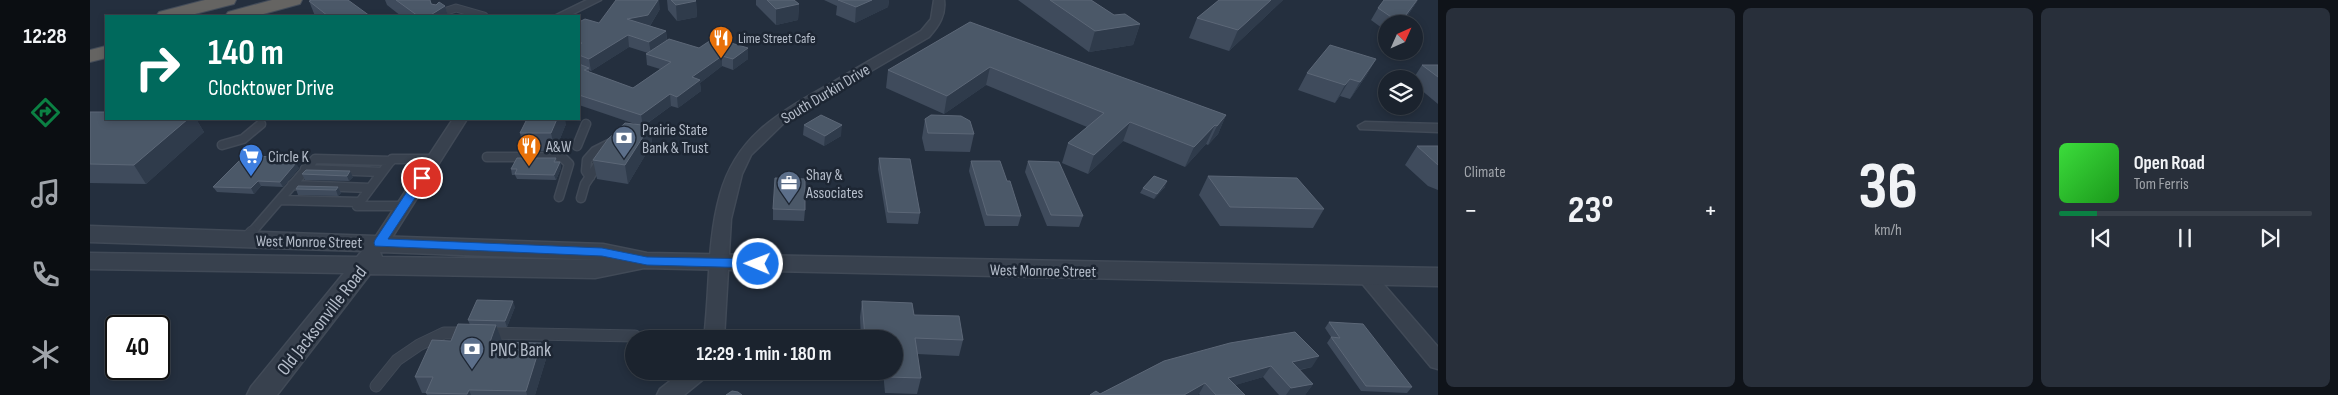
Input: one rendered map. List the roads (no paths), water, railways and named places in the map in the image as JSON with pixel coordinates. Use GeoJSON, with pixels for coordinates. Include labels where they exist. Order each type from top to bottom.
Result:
{"type":"FeatureCollection","features":[{"type":"Feature","properties":{"kind":"highway"},"geometry":{"type":"LineString","coordinates":[[170,15],[227,0]]}},
{"type":"Feature","properties":{"kind":"highway"},"geometry":{"type":"LineString","coordinates":[[185,15],[241,0]]}},
{"type":"Feature","properties":{"kind":"highway"},"geometry":{"type":"LineString","coordinates":[[208,15],[261,0]]}},
{"type":"Feature","properties":{"kind":"highway"},"geometry":{"type":"LineString","coordinates":[[239,15],[293,0]]}},
{"type":"Feature","properties":{"kind":"highway"},"geometry":{"type":"LineString","coordinates":[[90,56],[98,42]]}},
{"type":"Feature","properties":{"kind":"street"},"geometry":{"type":"LineString","coordinates":[[562,15],[596,0]]}},
{"type":"Feature","properties":{"kind":"street","name":"South Durkin Drive"},"geometry":{"type":"LineString","coordinates":[[715,330],[719,263],[730,188],[740,162],[751,147],[782,117],[925,34],[936,22],[939,0]]}},
{"type":"Feature","properties":{"kind":"street"},"geometry":{"type":"LineString","coordinates":[[380,243],[459,120]]}},
{"type":"Feature","properties":{"kind":"street"},"geometry":{"type":"LineString","coordinates":[[1365,126],[1438,128]]}},
{"type":"Feature","properties":{"kind":"street","name":"West Monroe Street"},"geometry":{"type":"LineString","coordinates":[[90,234],[602,252],[647,261],[1438,277]]}},
{"type":"Feature","properties":{"kind":"street","name":"Old Jacksonville Road"},"geometry":{"type":"LineString","coordinates":[[261,395],[380,243]]}},
{"type":"Feature","properties":{"kind":"street","name":"West Monroe Street"},"geometry":{"type":"LineString","coordinates":[[90,261],[595,270],[647,261]]}},
{"type":"Feature","properties":{"kind":"street"},"geometry":{"type":"LineString","coordinates":[[1366,276],[1438,361]]}},
{"type":"Feature","properties":{"kind":"street"},"geometry":{"type":"LineString","coordinates":[[668,395],[687,380]]}},
{"type":"Feature","properties":{"kind":"lane"},"geometry":{"type":"LineString","coordinates":[[438,15],[456,8],[480,15]]}},
{"type":"Feature","properties":{"kind":"lane"},"geometry":{"type":"LineString","coordinates":[[222,145],[243,139],[261,124]]}},
{"type":"Feature","properties":{"kind":"lane"},"geometry":{"type":"LineString","coordinates":[[577,146],[586,124]]}},
{"type":"Feature","properties":{"kind":"lane"},"geometry":{"type":"LineString","coordinates":[[581,198],[590,177],[613,142],[621,137]]}},
{"type":"Feature","properties":{"kind":"lane"},"geometry":{"type":"LineString","coordinates":[[487,157],[562,157],[569,164],[560,197]]}},
{"type":"Feature","properties":{"kind":"lane"},"geometry":{"type":"LineString","coordinates":[[245,240],[315,159],[434,160]]}},
{"type":"Feature","properties":{"kind":"lane"},"geometry":{"type":"LineString","coordinates":[[391,161],[357,206],[404,206]]}},
{"type":"Feature","properties":{"kind":"lane"},"geometry":{"type":"LineString","coordinates":[[305,170],[382,172]]}},
{"type":"Feature","properties":{"kind":"lane"},"geometry":{"type":"LineString","coordinates":[[292,185],[370,188]]}},
{"type":"Feature","properties":{"kind":"lane"},"geometry":{"type":"LineString","coordinates":[[280,200],[359,202]]}},
{"type":"Feature","properties":{"kind":"lane"},"geometry":{"type":"LineString","coordinates":[[376,386],[397,360],[419,345],[444,332],[625,336]]}},
{"type":"Feature","properties":{"kind":"place","name":"Lime Street Cafe"},"geometry":{"type":"Point","coordinates":[721,59]}},
{"type":"Feature","properties":{"kind":"place","name":"Prairie State Bank & Trust"},"geometry":{"type":"Point","coordinates":[624,159]}},
{"type":"Feature","properties":{"kind":"place","name":"A&W"},"geometry":{"type":"Point","coordinates":[529,167]}},
{"type":"Feature","properties":{"kind":"place","name":"Circle K"},"geometry":{"type":"Point","coordinates":[251,177]}},
{"type":"Feature","properties":{"kind":"place","name":"Shay & Associates"},"geometry":{"type":"Point","coordinates":[789,204]}},
{"type":"Feature","properties":{"kind":"place","name":"PNC Bank"},"geometry":{"type":"Point","coordinates":[472,370]}}]}
